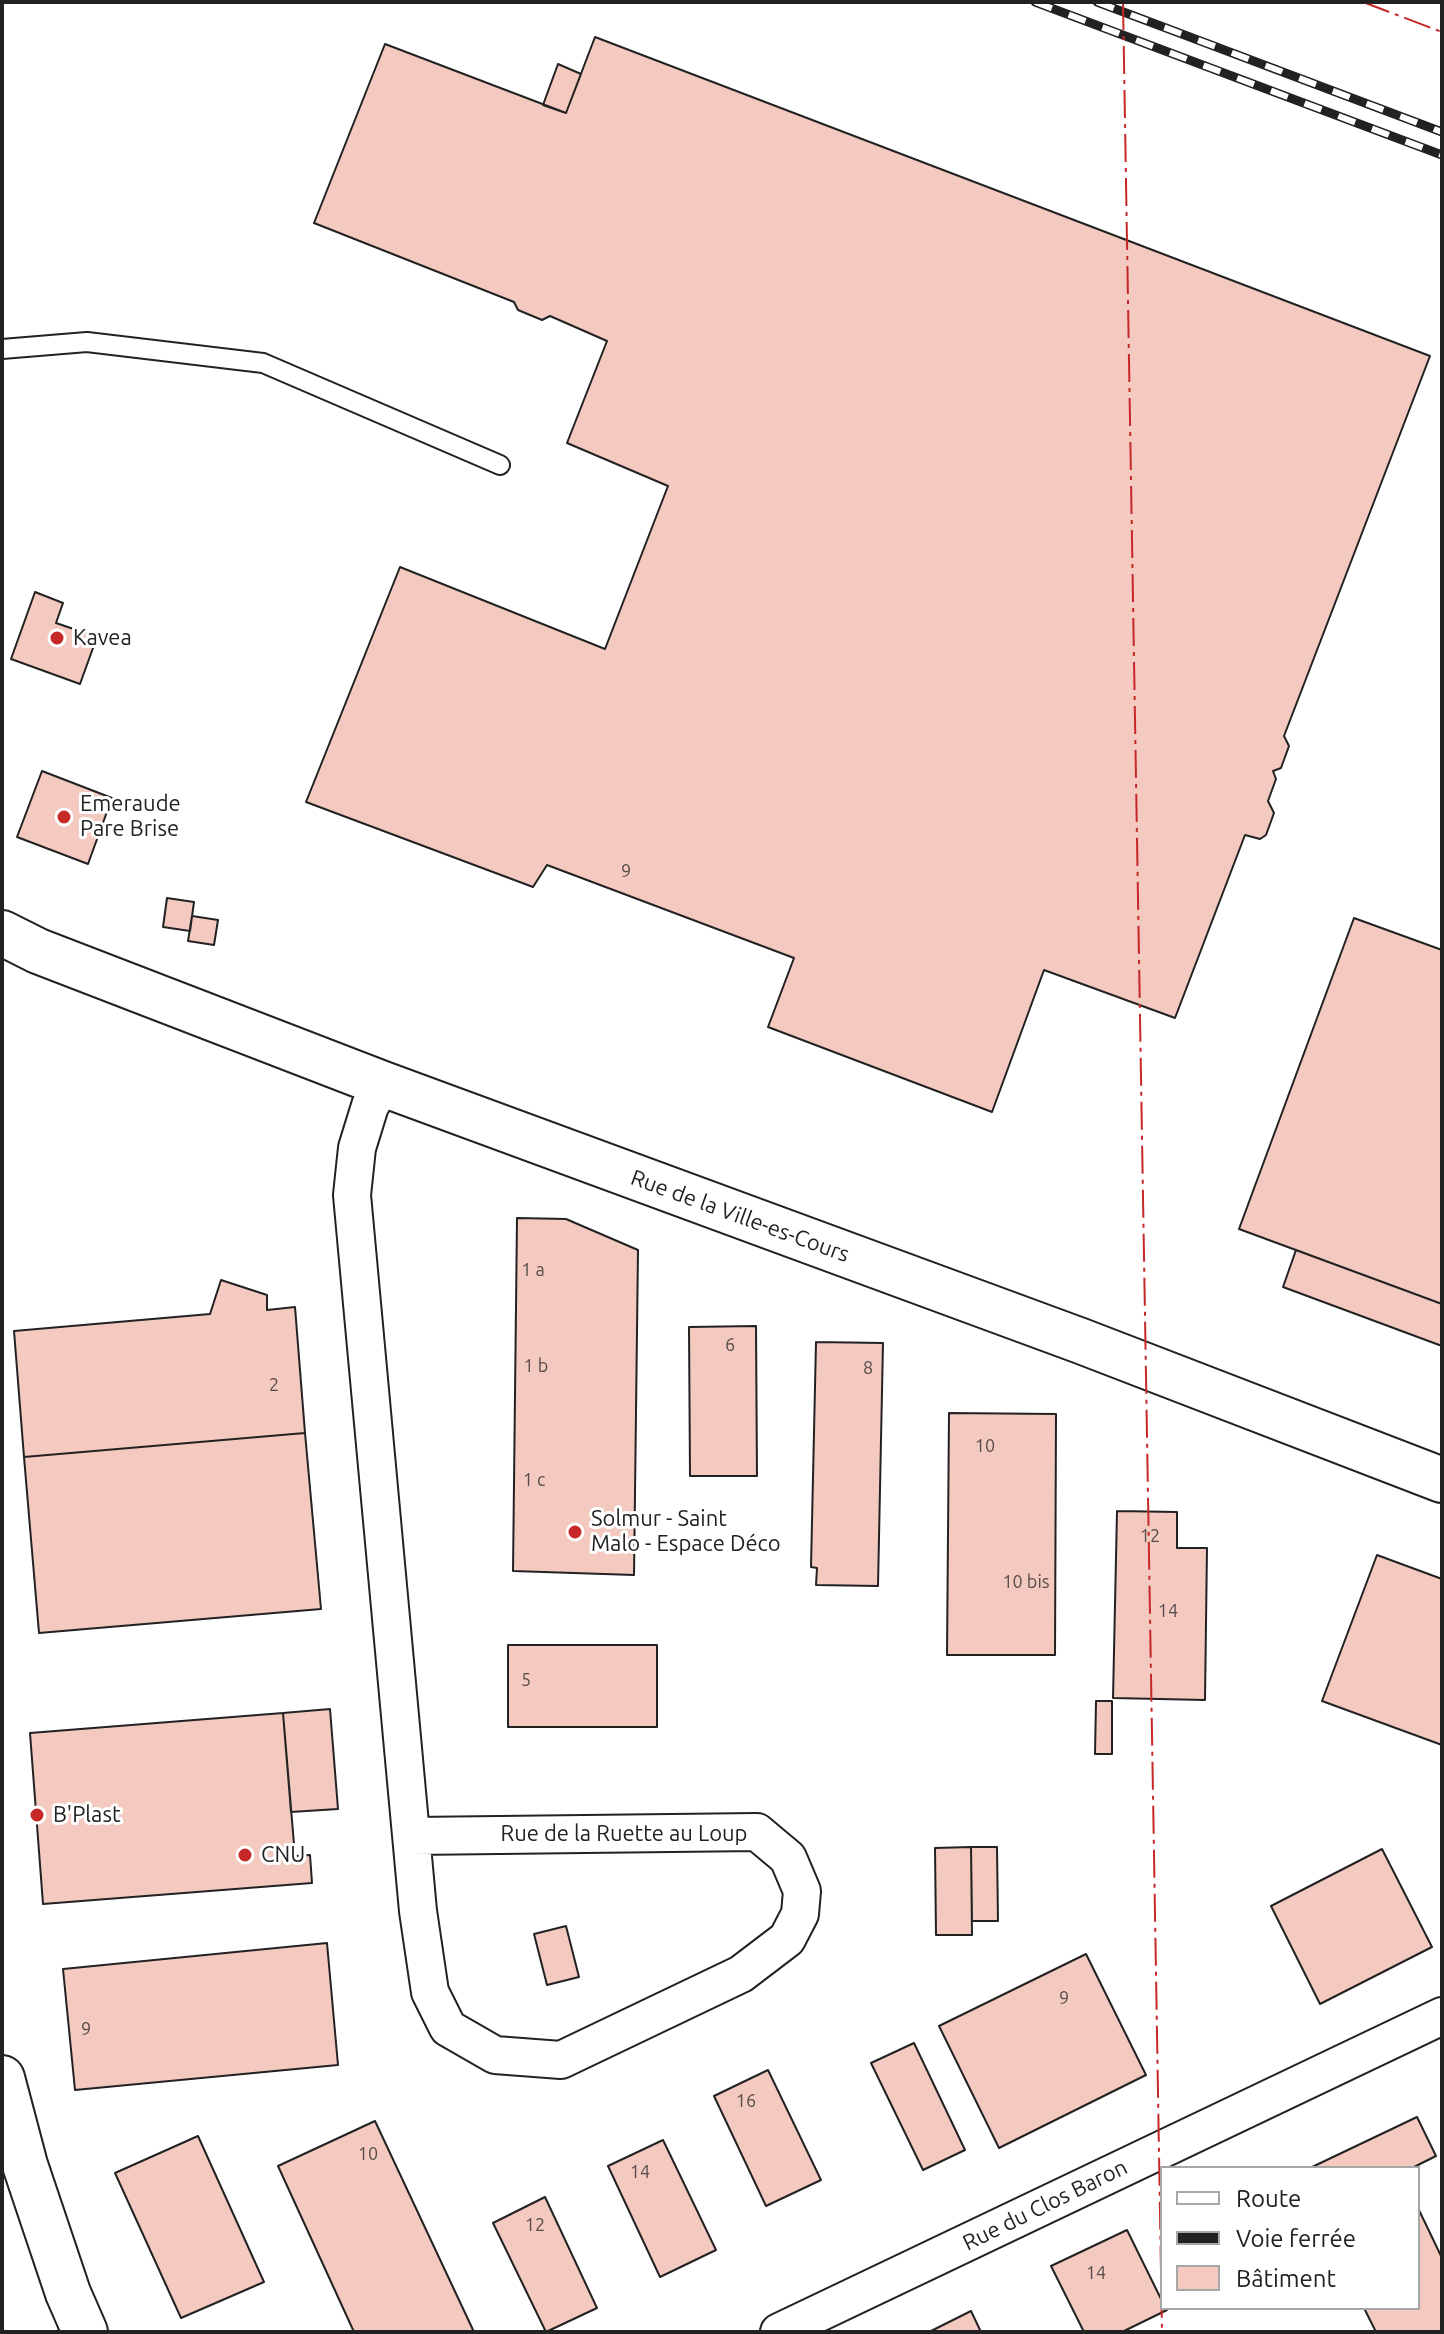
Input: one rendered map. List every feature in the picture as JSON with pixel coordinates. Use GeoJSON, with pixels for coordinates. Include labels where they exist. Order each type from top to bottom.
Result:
{"type":"FeatureCollection","features":[{"type":"Feature","properties":{"kind":"street","name":"Rue de la Ville-es-Cours"},"geometry":{"type":"LineString","coordinates":[[14,948],[1081,1341],[1442,1480]]}},
{"type":"Feature","properties":{"kind":"street","name":"Rue de la Ruette au Loup"},"geometry":{"type":"LineString","coordinates":[[383,1084],[370,1106],[357,1148],[352,1195],[418,1911],[430,1992],[448,2028],[495,2055],[561,2060],[741,1974],[787,1939],[800,1914],[802,1891],[788,1858],[757,1832],[413,1836]]}},
{"type":"Feature","properties":{"kind":"street","name":"Rue du Clos Baron"},"geometry":{"type":"LineString","coordinates":[[779,2332],[1442,2016]]}},
{"type":"Feature","properties":{"kind":"street"},"geometry":{"type":"LineString","coordinates":[[2,2078],[13,2168],[85,2332]]}},
{"type":"Feature","properties":{"kind":"lane"},"geometry":{"type":"LineString","coordinates":[[2,349],[87,342],[263,363],[500,465]]}},
{"type":"Feature","properties":{"kind":"building"},"geometry":{"type":"Polygon","coordinates":[[[595,37],[1430,356],[1284,736],[1289,746],[1281,768],[1273,771],[1276,779],[1268,801],[1274,813],[1266,835],[1260,839],[1245,835],[1175,1018],[1044,970],[992,1112],[768,1027],[794,958],[547,865],[533,887],[306,802],[400,567],[605,649],[668,486],[567,443],[607,341],[550,316],[542,320],[518,310],[514,302],[314,223],[385,44],[566,113],[595,37]]]}},
{"type":"Feature","properties":{"kind":"building"},"geometry":{"type":"Polygon","coordinates":[[[558,64],[581,74],[566,113],[543,105],[558,64]]]}},
{"type":"Feature","properties":{"kind":"building","name":"Kavea"},"geometry":{"type":"Polygon","coordinates":[[[35,592],[63,603],[56,623],[97,637],[80,684],[11,659],[35,592]]]}},
{"type":"Feature","properties":{"kind":"building","name":"Emeraude Pare Brise"},"geometry":{"type":"Polygon","coordinates":[[[42,771],[112,798],[88,864],[17,837],[42,771]]]}},
{"type":"Feature","properties":{"kind":"building"},"geometry":{"type":"Polygon","coordinates":[[[167,898],[194,902],[190,931],[163,927],[167,898]]]}},
{"type":"Feature","properties":{"kind":"building"},"geometry":{"type":"Polygon","coordinates":[[[192,916],[218,920],[214,945],[188,941],[192,916]]]}},
{"type":"Feature","properties":{"kind":"building"},"geometry":{"type":"Polygon","coordinates":[[[1354,918],[1442,950],[1442,1304],[1239,1229],[1354,918]]]}},
{"type":"Feature","properties":{"kind":"building"},"geometry":{"type":"Polygon","coordinates":[[[517,1218],[566,1219],[638,1250],[634,1575],[513,1571],[517,1218]]]}},
{"type":"Feature","properties":{"kind":"building"},"geometry":{"type":"Polygon","coordinates":[[[1296,1250],[1442,1304],[1442,1346],[1283,1287],[1296,1250]]]}},
{"type":"Feature","properties":{"kind":"building"},"geometry":{"type":"Polygon","coordinates":[[[221,1280],[267,1295],[267,1310],[295,1307],[305,1433],[24,1457],[14,1331],[210,1314],[221,1280]]]}},
{"type":"Feature","properties":{"kind":"building"},"geometry":{"type":"Polygon","coordinates":[[[756,1326],[757,1476],[690,1476],[689,1327],[756,1326]]]}},
{"type":"Feature","properties":{"kind":"building"},"geometry":{"type":"Polygon","coordinates":[[[816,1342],[883,1343],[878,1586],[816,1585],[817,1568],[811,1567],[816,1342]]]}},
{"type":"Feature","properties":{"kind":"building"},"geometry":{"type":"Polygon","coordinates":[[[949,1413],[1056,1414],[1055,1655],[947,1655],[949,1413]]]}},
{"type":"Feature","properties":{"kind":"building"},"geometry":{"type":"Polygon","coordinates":[[[305,1433],[321,1609],[39,1633],[24,1457],[305,1433]]]}},
{"type":"Feature","properties":{"kind":"building"},"geometry":{"type":"Polygon","coordinates":[[[1117,1511],[1177,1512],[1177,1548],[1207,1548],[1205,1700],[1113,1698],[1117,1511]]]}},
{"type":"Feature","properties":{"kind":"building"},"geometry":{"type":"Polygon","coordinates":[[[1377,1555],[1442,1579],[1442,1745],[1322,1701],[1377,1555]]]}},
{"type":"Feature","properties":{"kind":"building"},"geometry":{"type":"Polygon","coordinates":[[[508,1645],[657,1645],[657,1727],[508,1727],[508,1645]]]}},
{"type":"Feature","properties":{"kind":"building"},"geometry":{"type":"Polygon","coordinates":[[[1096,1701],[1112,1701],[1112,1754],[1095,1754],[1096,1701]]]}},
{"type":"Feature","properties":{"kind":"building"},"geometry":{"type":"Polygon","coordinates":[[[330,1709],[338,1809],[291,1812],[283,1713],[330,1709]]]}},
{"type":"Feature","properties":{"kind":"building"},"geometry":{"type":"Polygon","coordinates":[[[283,1713],[295,1856],[310,1855],[312,1883],[43,1904],[30,1733],[283,1713]]]}},
{"type":"Feature","properties":{"kind":"building"},"geometry":{"type":"Polygon","coordinates":[[[971,1847],[997,1847],[998,1921],[972,1921],[971,1847]]]}},
{"type":"Feature","properties":{"kind":"building"},"geometry":{"type":"Polygon","coordinates":[[[971,1847],[972,1935],[936,1935],[935,1848],[971,1847]]]}},
{"type":"Feature","properties":{"kind":"building"},"geometry":{"type":"Polygon","coordinates":[[[1382,1849],[1432,1947],[1320,2004],[1271,1906],[1382,1849]]]}},
{"type":"Feature","properties":{"kind":"building"},"geometry":{"type":"Polygon","coordinates":[[[566,1926],[579,1977],[547,1985],[534,1934],[566,1926]]]}},
{"type":"Feature","properties":{"kind":"building"},"geometry":{"type":"Polygon","coordinates":[[[327,1943],[338,2065],[75,2090],[63,1969],[327,1943]]]}},
{"type":"Feature","properties":{"kind":"building"},"geometry":{"type":"Polygon","coordinates":[[[1086,1954],[1146,2075],[999,2148],[939,2026],[1086,1954]]]}},
{"type":"Feature","properties":{"kind":"building"},"geometry":{"type":"Polygon","coordinates":[[[914,2043],[965,2150],[923,2170],[871,2063],[914,2043]]]}},
{"type":"Feature","properties":{"kind":"building"},"geometry":{"type":"Polygon","coordinates":[[[768,2070],[821,2180],[766,2206],[714,2096],[768,2070]]]}},
{"type":"Feature","properties":{"kind":"building"},"geometry":{"type":"Polygon","coordinates":[[[1417,2117],[1436,2156],[1416,2166],[1314,2166],[1417,2117]]]}},
{"type":"Feature","properties":{"kind":"building"},"geometry":{"type":"Polygon","coordinates":[[[375,2121],[474,2332],[354,2332],[278,2166],[375,2121]]]}},
{"type":"Feature","properties":{"kind":"building"},"geometry":{"type":"Polygon","coordinates":[[[198,2136],[264,2282],[181,2318],[115,2173],[198,2136]]]}},
{"type":"Feature","properties":{"kind":"building"},"geometry":{"type":"Polygon","coordinates":[[[663,2140],[716,2250],[660,2277],[608,2166],[663,2140]]]}},
{"type":"Feature","properties":{"kind":"building"},"geometry":{"type":"Polygon","coordinates":[[[545,2197],[597,2308],[546,2332],[493,2223],[545,2197]]]}},
{"type":"Feature","properties":{"kind":"building"},"geometry":{"type":"Polygon","coordinates":[[[1420,2212],[1442,2258],[1442,2332],[1376,2332],[1365,2310],[1420,2310],[1420,2212]]]}},
{"type":"Feature","properties":{"kind":"building"},"geometry":{"type":"Polygon","coordinates":[[[1127,2230],[1160,2297],[1160,2310],[1167,2310],[1122,2332],[1084,2332],[1051,2266],[1127,2230]]]}},
{"type":"Feature","properties":{"kind":"building"},"geometry":{"type":"Polygon","coordinates":[[[971,2311],[981,2332],[929,2332],[971,2311]]]}},
{"type":"Feature","properties":{"kind":"railway"},"geometry":{"type":"LineString","coordinates":[[1035,2],[1442,155]]}},
{"type":"Feature","properties":{"kind":"railway"},"geometry":{"type":"LineString","coordinates":[[1097,2],[1442,132]]}},
{"type":"Feature","properties":{"kind":"power"},"geometry":{"type":"LineString","coordinates":[[1123,2],[1160,2213]]}},
{"type":"Feature","properties":{"kind":"power"},"geometry":{"type":"LineString","coordinates":[[1363,2],[1442,32]]}},
{"type":"Feature","properties":{"kind":"power"},"geometry":{"type":"LineString","coordinates":[[1162,2310],[1162,2332]]}},
{"type":"Feature","properties":{"kind":"place","name":"Kavea"},"geometry":{"type":"Point","coordinates":[57,638]}},
{"type":"Feature","properties":{"kind":"place","name":"Emeraude Pare Brise"},"geometry":{"type":"Point","coordinates":[64,817]}},
{"type":"Feature","properties":{"kind":"place","name":"Solmur - Saint Malo - Espace Déco"},"geometry":{"type":"Point","coordinates":[575,1532]}},
{"type":"Feature","properties":{"kind":"place","name":"B'Plast"},"geometry":{"type":"Point","coordinates":[37,1815]}},
{"type":"Feature","properties":{"kind":"place","name":"CNU"},"geometry":{"type":"Point","coordinates":[245,1855]}}]}
